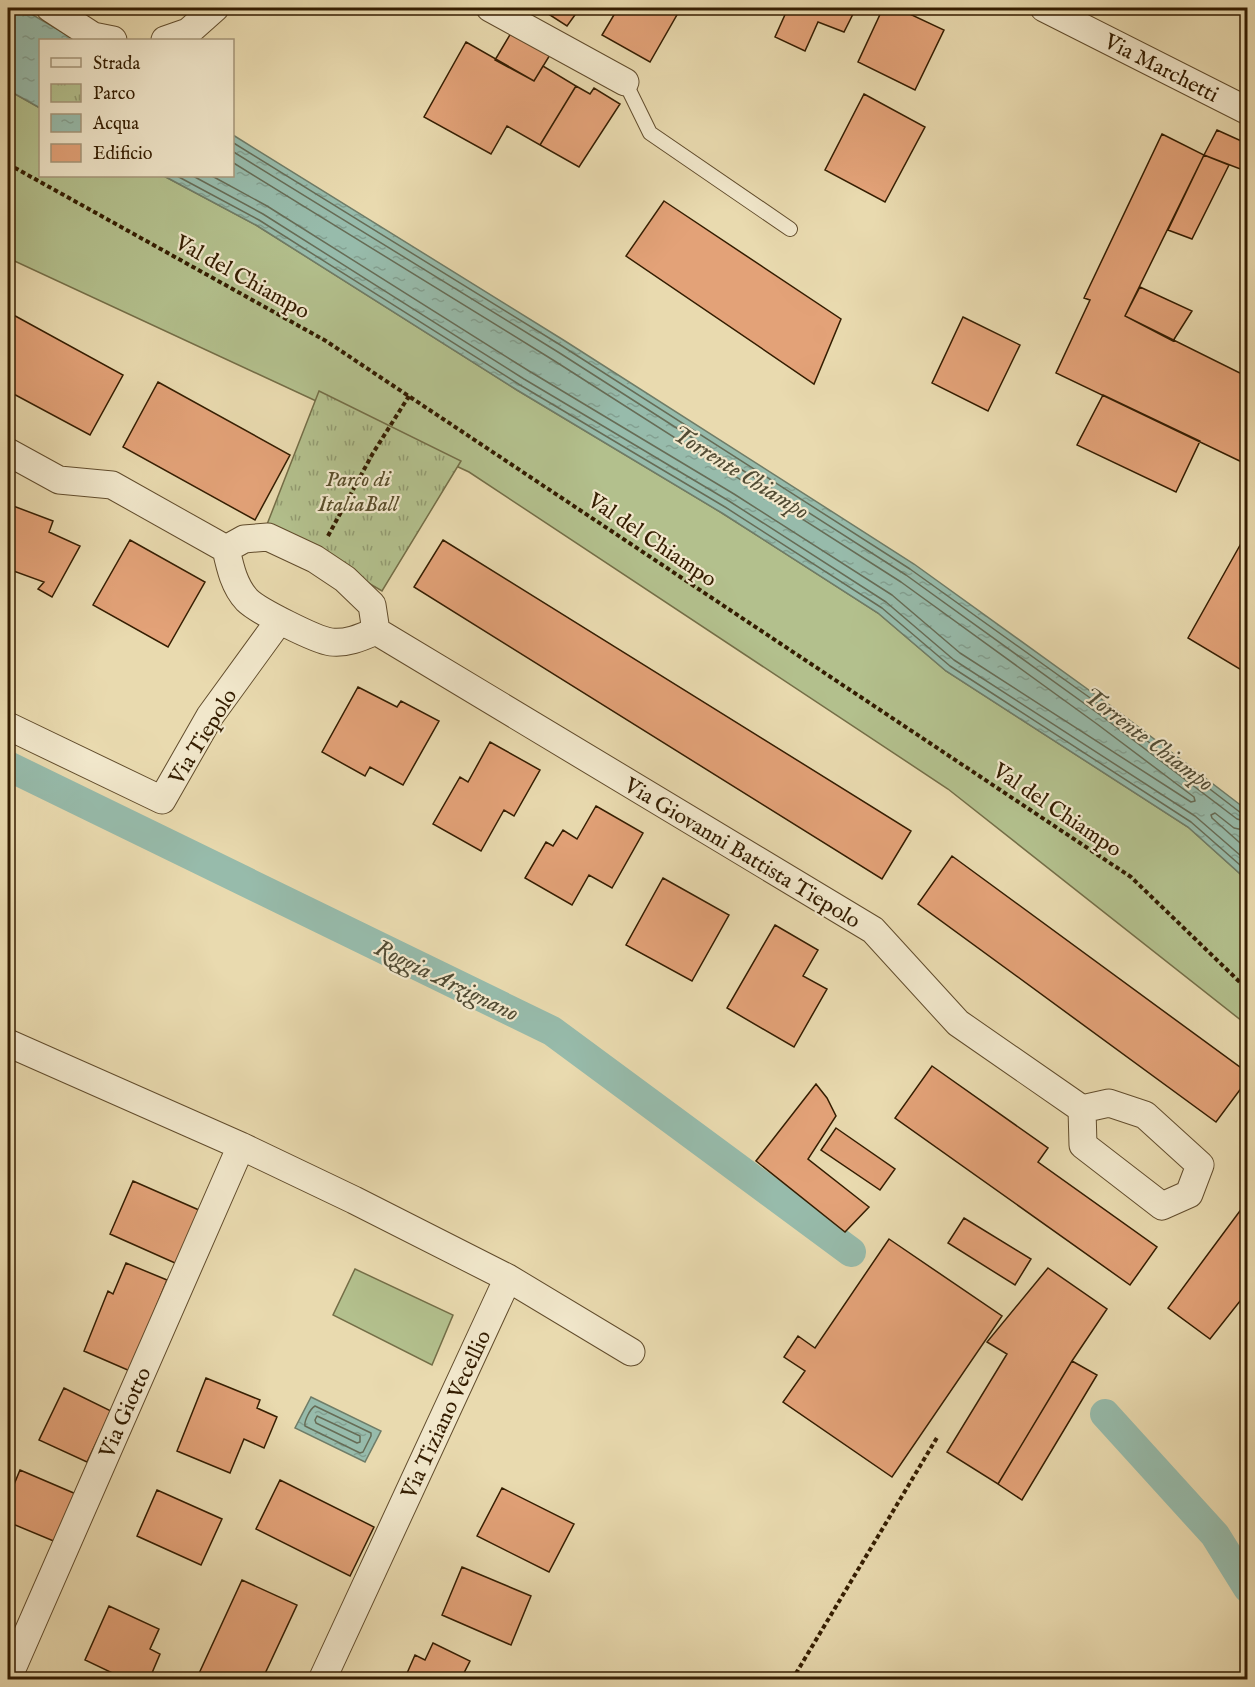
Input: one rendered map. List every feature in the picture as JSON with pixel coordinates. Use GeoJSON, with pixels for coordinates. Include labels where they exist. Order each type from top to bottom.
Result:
{"type":"FeatureCollection","features":[{"type":"Feature","properties":{"kind":"street"},"geometry":{"type":"LineString","coordinates":[[50,8],[93,36],[108,39]]}},
{"type":"Feature","properties":{"kind":"street"},"geometry":{"type":"LineString","coordinates":[[168,39],[188,32],[215,8]]}},
{"type":"Feature","properties":{"kind":"street"},"geometry":{"type":"LineString","coordinates":[[490,8],[625,82]]}},
{"type":"Feature","properties":{"kind":"street","name":"Via Marchetti"},"geometry":{"type":"LineString","coordinates":[[1052,9],[1248,111]]}},
{"type":"Feature","properties":{"kind":"street"},"geometry":{"type":"LineString","coordinates":[[8,452],[59,480],[112,485],[226,549],[232,576],[247,600],[279,621],[330,642],[352,641],[376,631],[372,605],[345,579],[315,560],[268,537],[244,539],[226,549]]}},
{"type":"Feature","properties":{"kind":"street","name":"Via Tiepolo"},"geometry":{"type":"LineString","coordinates":[[8,726],[162,800],[210,716],[279,621]]}},
{"type":"Feature","properties":{"kind":"street","name":"Via Giovanni Battista Tiepolo"},"geometry":{"type":"LineString","coordinates":[[376,631],[873,930],[958,1023],[1082,1109]]}},
{"type":"Feature","properties":{"kind":"street"},"geometry":{"type":"LineString","coordinates":[[8,1043],[241,1146],[354,1200],[508,1278],[631,1352]]}},
{"type":"Feature","properties":{"kind":"street","name":"Via Giotto"},"geometry":{"type":"LineString","coordinates":[[8,1678],[241,1146]]}},
{"type":"Feature","properties":{"kind":"street","name":"Via Tiziano Vecellio"},"geometry":{"type":"LineString","coordinates":[[322,1680],[508,1278]]}},
{"type":"Feature","properties":{"kind":"lane"},"geometry":{"type":"LineString","coordinates":[[625,82],[650,133],[790,229]]}},
{"type":"Feature","properties":{"kind":"path","name":"Val del Chiampo"},"geometry":{"type":"LineString","coordinates":[[8,164],[326,341],[409,396],[1131,877],[1248,990]]}},
{"type":"Feature","properties":{"kind":"path"},"geometry":{"type":"LineString","coordinates":[[315,560],[374,453],[409,396]]}},
{"type":"Feature","properties":{"kind":"path"},"geometry":{"type":"LineString","coordinates":[[792,1680],[938,1436]]}},
{"type":"Feature","properties":{"kind":"green space"},"geometry":{"type":"Polygon","coordinates":[[[8,90],[39,107],[39,177],[166,177],[256,225],[517,390],[722,513],[878,613],[946,671],[1188,827],[1247,880],[1247,1025],[948,789],[469,472],[8,258],[8,90]]]}},
{"type":"Feature","properties":{"kind":"green space","name":"Parco di ItaliaBall"},"geometry":{"type":"Polygon","coordinates":[[[319,391],[461,461],[382,591],[278,530],[266,527],[319,391]]]}},
{"type":"Feature","properties":{"kind":"green space"},"geometry":{"type":"Polygon","coordinates":[[[355,1269],[453,1315],[432,1365],[333,1315],[355,1269]]]}},
{"type":"Feature","properties":{"kind":"water"},"geometry":{"type":"Polygon","coordinates":[[[8,8],[21,8],[74,39],[39,39],[39,107],[8,90],[8,8]]]}},
{"type":"Feature","properties":{"kind":"water","name":"Torrente Chiampo"},"geometry":{"type":"Polygon","coordinates":[[[234,136],[565,341],[914,564],[1111,706],[1247,810],[1247,880],[1188,827],[946,671],[878,613],[722,513],[517,390],[256,225],[166,177],[234,177],[234,136]]]}},
{"type":"Feature","properties":{"kind":"water"},"geometry":{"type":"Polygon","coordinates":[[[311,1397],[381,1431],[365,1462],[295,1428],[311,1397]]]}},
{"type":"Feature","properties":{"kind":"building"},"geometry":{"type":"Polygon","coordinates":[[[539,8],[580,8],[567,26],[539,8]]]}},
{"type":"Feature","properties":{"kind":"building"},"geometry":{"type":"Polygon","coordinates":[[[618,8],[669,8],[678,13],[650,62],[602,35],[618,8]]]}},
{"type":"Feature","properties":{"kind":"building"},"geometry":{"type":"Polygon","coordinates":[[[788,8],[856,8],[844,32],[818,22],[805,51],[775,37],[788,8]]]}},
{"type":"Feature","properties":{"kind":"building"},"geometry":{"type":"Polygon","coordinates":[[[883,8],[897,8],[944,30],[915,90],[858,62],[883,8]]]}},
{"type":"Feature","properties":{"kind":"building"},"geometry":{"type":"Polygon","coordinates":[[[514,28],[553,50],[534,81],[495,60],[514,28]]]}},
{"type":"Feature","properties":{"kind":"building"},"geometry":{"type":"Polygon","coordinates":[[[466,42],[534,81],[543,66],[576,86],[540,145],[507,126],[491,154],[424,117],[466,42]]]}},
{"type":"Feature","properties":{"kind":"building"},"geometry":{"type":"Polygon","coordinates":[[[576,86],[590,94],[594,88],[620,104],[579,167],[540,145],[576,86]]]}},
{"type":"Feature","properties":{"kind":"building"},"geometry":{"type":"Polygon","coordinates":[[[864,94],[925,127],[885,202],[825,170],[864,94]]]}},
{"type":"Feature","properties":{"kind":"building"},"geometry":{"type":"Polygon","coordinates":[[[1217,130],[1248,144],[1248,172],[1204,155],[1217,130]]]}},
{"type":"Feature","properties":{"kind":"building"},"geometry":{"type":"Polygon","coordinates":[[[1162,134],[1204,155],[1125,316],[1248,377],[1246,464],[1056,373],[1090,300],[1084,298],[1162,134]]]}},
{"type":"Feature","properties":{"kind":"building"},"geometry":{"type":"Polygon","coordinates":[[[1204,155],[1229,165],[1192,239],[1168,230],[1204,155]]]}},
{"type":"Feature","properties":{"kind":"building"},"geometry":{"type":"Polygon","coordinates":[[[664,201],[841,319],[814,384],[626,256],[664,201]]]}},
{"type":"Feature","properties":{"kind":"building"},"geometry":{"type":"Polygon","coordinates":[[[1140,287],[1192,311],[1173,341],[1125,316],[1140,287]]]}},
{"type":"Feature","properties":{"kind":"building"},"geometry":{"type":"Polygon","coordinates":[[[8,312],[123,375],[90,435],[8,391],[8,312]]]}},
{"type":"Feature","properties":{"kind":"building"},"geometry":{"type":"Polygon","coordinates":[[[963,317],[1020,345],[988,411],[932,383],[963,317]]]}},
{"type":"Feature","properties":{"kind":"building"},"geometry":{"type":"Polygon","coordinates":[[[158,382],[290,455],[255,520],[123,447],[158,382]]]}},
{"type":"Feature","properties":{"kind":"building"},"geometry":{"type":"Polygon","coordinates":[[[1103,395],[1200,441],[1176,492],[1077,445],[1103,395]]]}},
{"type":"Feature","properties":{"kind":"building"},"geometry":{"type":"Polygon","coordinates":[[[8,504],[53,521],[49,532],[80,546],[52,597],[38,589],[44,582],[8,569],[8,504]]]}},
{"type":"Feature","properties":{"kind":"building"},"geometry":{"type":"Polygon","coordinates":[[[1248,531],[1248,674],[1188,638],[1248,531]]]}},
{"type":"Feature","properties":{"kind":"building"},"geometry":{"type":"Polygon","coordinates":[[[130,540],[205,582],[168,647],[93,605],[130,540]]]}},
{"type":"Feature","properties":{"kind":"building"},"geometry":{"type":"Polygon","coordinates":[[[443,540],[911,831],[882,879],[414,587],[443,540]]]}},
{"type":"Feature","properties":{"kind":"building"},"geometry":{"type":"Polygon","coordinates":[[[358,687],[397,707],[401,701],[439,721],[403,785],[370,767],[365,776],[322,752],[358,687]]]}},
{"type":"Feature","properties":{"kind":"building"},"geometry":{"type":"Polygon","coordinates":[[[490,742],[540,770],[514,816],[504,810],[481,851],[433,824],[460,777],[468,782],[490,742]]]}},
{"type":"Feature","properties":{"kind":"building"},"geometry":{"type":"Polygon","coordinates":[[[596,806],[643,833],[612,888],[589,875],[572,905],[525,878],[546,842],[553,846],[563,830],[577,839],[596,806]]]}},
{"type":"Feature","properties":{"kind":"building"},"geometry":{"type":"Polygon","coordinates":[[[952,856],[1248,1073],[1248,1079],[1216,1122],[918,904],[952,856]]]}},
{"type":"Feature","properties":{"kind":"building"},"geometry":{"type":"Polygon","coordinates":[[[663,878],[729,915],[692,981],[626,945],[663,878]]]}},
{"type":"Feature","properties":{"kind":"building"},"geometry":{"type":"Polygon","coordinates":[[[775,925],[818,950],[803,976],[827,989],[794,1047],[727,1008],[775,925]]]}},
{"type":"Feature","properties":{"kind":"building"},"geometry":{"type":"Polygon","coordinates":[[[932,1066],[1048,1148],[1038,1162],[1157,1247],[1130,1285],[895,1118],[932,1066]]]}},
{"type":"Feature","properties":{"kind":"building"},"geometry":{"type":"Polygon","coordinates":[[[816,1084],[827,1098],[836,1116],[808,1159],[869,1207],[845,1232],[756,1161],[816,1084]]]}},
{"type":"Feature","properties":{"kind":"building"},"geometry":{"type":"Polygon","coordinates":[[[836,1128],[895,1169],[880,1190],[821,1150],[836,1128]]]}},
{"type":"Feature","properties":{"kind":"building"},"geometry":{"type":"Polygon","coordinates":[[[133,1181],[208,1214],[184,1267],[110,1234],[133,1181]]]}},
{"type":"Feature","properties":{"kind":"building"},"geometry":{"type":"Polygon","coordinates":[[[1248,1200],[1248,1291],[1210,1339],[1168,1308],[1248,1200]]]}},
{"type":"Feature","properties":{"kind":"building"},"geometry":{"type":"Polygon","coordinates":[[[964,1218],[1031,1259],[1015,1285],[948,1243],[964,1218]]]}},
{"type":"Feature","properties":{"kind":"building"},"geometry":{"type":"Polygon","coordinates":[[[889,1239],[1002,1316],[892,1477],[783,1402],[805,1371],[784,1357],[798,1336],[815,1348],[889,1239]]]}},
{"type":"Feature","properties":{"kind":"building"},"geometry":{"type":"Polygon","coordinates":[[[126,1263],[167,1280],[130,1371],[84,1351],[108,1291],[113,1294],[126,1263]]]}},
{"type":"Feature","properties":{"kind":"building"},"geometry":{"type":"Polygon","coordinates":[[[1048,1268],[1107,1309],[1072,1361],[998,1484],[947,1452],[1007,1354],[987,1342],[1048,1268]]]}},
{"type":"Feature","properties":{"kind":"building"},"geometry":{"type":"Polygon","coordinates":[[[1072,1361],[1097,1375],[1022,1500],[998,1484],[1072,1361]]]}},
{"type":"Feature","properties":{"kind":"building"},"geometry":{"type":"Polygon","coordinates":[[[206,1378],[260,1400],[257,1408],[277,1417],[264,1448],[244,1439],[230,1473],[177,1451],[206,1378]]]}},
{"type":"Feature","properties":{"kind":"building"},"geometry":{"type":"Polygon","coordinates":[[[64,1388],[111,1411],[87,1462],[39,1440],[64,1388]]]}},
{"type":"Feature","properties":{"kind":"building"},"geometry":{"type":"Polygon","coordinates":[[[20,1470],[76,1494],[56,1542],[8,1522],[8,1499],[20,1470]]]}},
{"type":"Feature","properties":{"kind":"building"},"geometry":{"type":"Polygon","coordinates":[[[280,1480],[374,1527],[350,1576],[256,1529],[280,1480]]]}},
{"type":"Feature","properties":{"kind":"building"},"geometry":{"type":"Polygon","coordinates":[[[502,1488],[574,1524],[549,1572],[477,1536],[502,1488]]]}},
{"type":"Feature","properties":{"kind":"building"},"geometry":{"type":"Polygon","coordinates":[[[157,1490],[222,1519],[201,1565],[137,1536],[157,1490]]]}},
{"type":"Feature","properties":{"kind":"building"},"geometry":{"type":"Polygon","coordinates":[[[462,1567],[531,1596],[511,1645],[442,1615],[462,1567]]]}},
{"type":"Feature","properties":{"kind":"building"},"geometry":{"type":"Polygon","coordinates":[[[242,1580],[297,1605],[262,1680],[196,1680],[242,1580]]]}},
{"type":"Feature","properties":{"kind":"building"},"geometry":{"type":"Polygon","coordinates":[[[109,1606],[159,1629],[150,1649],[160,1654],[149,1680],[127,1680],[85,1660],[109,1606]]]}},
{"type":"Feature","properties":{"kind":"building"},"geometry":{"type":"Polygon","coordinates":[[[433,1643],[470,1661],[464,1673],[472,1677],[471,1680],[404,1680],[415,1655],[425,1660],[433,1643]]]}},
{"type":"Feature","properties":{"kind":"waterway","name":"Roggia Arzignano"},"geometry":{"type":"LineString","coordinates":[[8,766],[552,1031],[851,1252]]}},
{"type":"Feature","properties":{"kind":"waterway","name":"Roggia Arzignano"},"geometry":{"type":"LineString","coordinates":[[1105,1414],[1215,1535],[1248,1588]]}}]}
